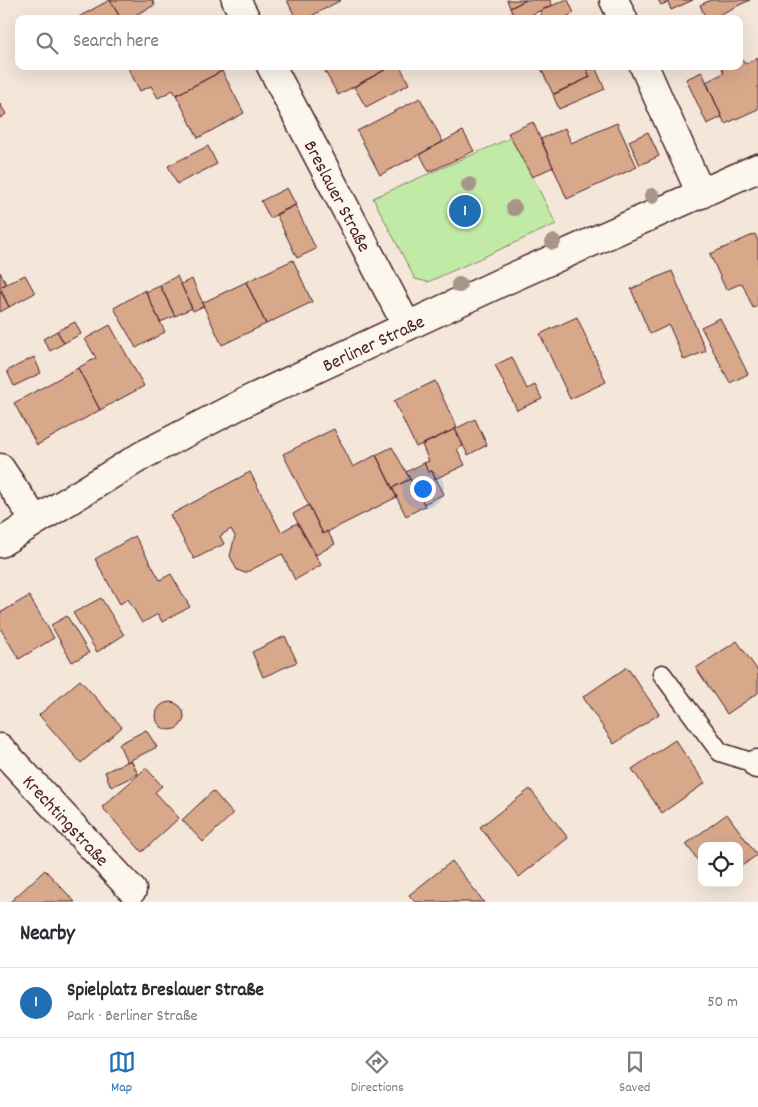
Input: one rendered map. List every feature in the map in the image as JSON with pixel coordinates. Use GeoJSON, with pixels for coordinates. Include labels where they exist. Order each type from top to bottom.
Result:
{"type":"FeatureCollection","features":[{"type":"Feature","properties":{"kind":"street"},"geometry":{"type":"LineString","coordinates":[[236,0],[244,15]]}},
{"type":"Feature","properties":{"kind":"street"},"geometry":{"type":"LineString","coordinates":[[614,0],[621,15]]}},
{"type":"Feature","properties":{"kind":"street","name":"Breslauer Straße"},"geometry":{"type":"LineString","coordinates":[[273,70],[407,326]]}},
{"type":"Feature","properties":{"kind":"street"},"geometry":{"type":"LineString","coordinates":[[646,70],[701,194]]}},
{"type":"Feature","properties":{"kind":"street","name":"Berliner Straße"},"geometry":{"type":"LineString","coordinates":[[0,543],[143,455],[251,398],[758,168]]}},
{"type":"Feature","properties":{"kind":"street"},"geometry":{"type":"LineString","coordinates":[[0,468],[35,520]]}},
{"type":"Feature","properties":{"kind":"street","name":"Krechtingstraße"},"geometry":{"type":"LineString","coordinates":[[0,748],[132,890]]}},
{"type":"Feature","properties":{"kind":"lane"},"geometry":{"type":"LineString","coordinates":[[662,674],[720,752],[758,764]]}},
{"type":"Feature","properties":{"kind":"green space"},"geometry":{"type":"Polygon","coordinates":[[[513,137],[556,224],[428,282],[415,279],[373,198],[513,137]]]}},
{"type":"Feature","properties":{"kind":"building"},"geometry":{"type":"Polygon","coordinates":[[[110,0],[119,15],[82,15],[110,0]]]}},
{"type":"Feature","properties":{"kind":"building"},"geometry":{"type":"Polygon","coordinates":[[[110,0],[152,0],[155,5],[135,15],[119,15],[110,0]]]}},
{"type":"Feature","properties":{"kind":"building"},"geometry":{"type":"Polygon","coordinates":[[[287,0],[341,0],[313,15],[294,15],[287,0]]]}},
{"type":"Feature","properties":{"kind":"building"},"geometry":{"type":"Polygon","coordinates":[[[507,0],[526,0],[510,8],[507,0]]]}},
{"type":"Feature","properties":{"kind":"building"},"geometry":{"type":"Polygon","coordinates":[[[526,0],[550,0],[552,5],[531,15],[513,15],[510,8],[526,0]]]}},
{"type":"Feature","properties":{"kind":"building"},"geometry":{"type":"Polygon","coordinates":[[[568,0],[574,13],[570,15],[542,15],[540,11],[568,0]]]}},
{"type":"Feature","properties":{"kind":"building"},"geometry":{"type":"Polygon","coordinates":[[[658,0],[693,0],[671,10],[668,2],[661,5],[658,0]]]}},
{"type":"Feature","properties":{"kind":"building"},"geometry":{"type":"Polygon","coordinates":[[[711,0],[750,0],[718,15],[704,15],[700,5],[711,0]]]}},
{"type":"Feature","properties":{"kind":"building"},"geometry":{"type":"Polygon","coordinates":[[[758,58],[758,109],[725,124],[706,82],[724,73],[722,70],[743,70],[743,60],[745,64],[758,58]]]}},
{"type":"Feature","properties":{"kind":"building"},"geometry":{"type":"Polygon","coordinates":[[[129,70],[222,71],[176,95],[173,90],[158,98],[151,86],[140,91],[129,70]]]}},
{"type":"Feature","properties":{"kind":"building"},"geometry":{"type":"Polygon","coordinates":[[[324,70],[384,70],[338,95],[324,70]]]}},
{"type":"Feature","properties":{"kind":"building"},"geometry":{"type":"Polygon","coordinates":[[[385,70],[402,70],[409,84],[366,107],[354,87],[385,70]]]}},
{"type":"Feature","properties":{"kind":"building"},"geometry":{"type":"Polygon","coordinates":[[[542,70],[587,70],[590,77],[553,94],[542,70]]]}},
{"type":"Feature","properties":{"kind":"building"},"geometry":{"type":"Polygon","coordinates":[[[587,70],[596,70],[605,89],[559,109],[553,95],[590,77],[587,70]]]}},
{"type":"Feature","properties":{"kind":"building"},"geometry":{"type":"Polygon","coordinates":[[[222,71],[244,113],[198,138],[176,95],[222,71]]]}},
{"type":"Feature","properties":{"kind":"building"},"geometry":{"type":"Polygon","coordinates":[[[702,72],[722,117],[707,124],[686,79],[702,72]]]}},
{"type":"Feature","properties":{"kind":"building"},"geometry":{"type":"Polygon","coordinates":[[[420,98],[443,142],[380,175],[357,131],[420,98]]]}},
{"type":"Feature","properties":{"kind":"building"},"geometry":{"type":"Polygon","coordinates":[[[0,104],[6,114],[0,118],[0,104]]]}},
{"type":"Feature","properties":{"kind":"building"},"geometry":{"type":"Polygon","coordinates":[[[533,122],[553,167],[532,177],[508,133],[533,122]]]}},
{"type":"Feature","properties":{"kind":"building"},"geometry":{"type":"Polygon","coordinates":[[[617,123],[637,167],[567,199],[541,139],[565,128],[571,143],[617,123]]]}},
{"type":"Feature","properties":{"kind":"building"},"geometry":{"type":"Polygon","coordinates":[[[463,131],[474,151],[429,172],[420,154],[463,131]]]}},
{"type":"Feature","properties":{"kind":"building"},"geometry":{"type":"Polygon","coordinates":[[[648,132],[659,156],[640,165],[629,141],[648,132]]]}},
{"type":"Feature","properties":{"kind":"building"},"geometry":{"type":"Polygon","coordinates":[[[208,146],[217,164],[177,184],[168,166],[208,146]]]}},
{"type":"Feature","properties":{"kind":"building"},"geometry":{"type":"Polygon","coordinates":[[[287,188],[296,205],[270,218],[261,201],[287,188]]]}},
{"type":"Feature","properties":{"kind":"building"},"geometry":{"type":"Polygon","coordinates":[[[295,205],[316,249],[297,258],[276,214],[295,205]]]}},
{"type":"Feature","properties":{"kind":"building"},"geometry":{"type":"Polygon","coordinates":[[[755,234],[758,241],[758,306],[753,308],[742,283],[726,290],[710,254],[755,234]]]}},
{"type":"Feature","properties":{"kind":"building"},"geometry":{"type":"Polygon","coordinates":[[[293,260],[312,302],[266,324],[246,282],[293,260]]]}},
{"type":"Feature","properties":{"kind":"building"},"geometry":{"type":"Polygon","coordinates":[[[672,271],[706,351],[684,360],[669,325],[650,334],[631,289],[672,271]]]}},
{"type":"Feature","properties":{"kind":"building"},"geometry":{"type":"Polygon","coordinates":[[[0,272],[6,284],[0,287],[0,272]]]}},
{"type":"Feature","properties":{"kind":"building"},"geometry":{"type":"Polygon","coordinates":[[[25,275],[35,293],[9,307],[0,287],[25,275]]]}},
{"type":"Feature","properties":{"kind":"building"},"geometry":{"type":"Polygon","coordinates":[[[177,276],[192,308],[175,316],[160,285],[177,276]]]}},
{"type":"Feature","properties":{"kind":"building"},"geometry":{"type":"Polygon","coordinates":[[[192,279],[204,306],[193,311],[181,284],[192,279]]]}},
{"type":"Feature","properties":{"kind":"building"},"geometry":{"type":"Polygon","coordinates":[[[246,282],[266,324],[222,345],[202,303],[246,282]]]}},
{"type":"Feature","properties":{"kind":"building"},"geometry":{"type":"Polygon","coordinates":[[[160,286],[175,316],[160,322],[146,292],[160,286]]]}},
{"type":"Feature","properties":{"kind":"building"},"geometry":{"type":"Polygon","coordinates":[[[0,290],[9,307],[0,312],[0,290]]]}},
{"type":"Feature","properties":{"kind":"building"},"geometry":{"type":"Polygon","coordinates":[[[145,290],[165,332],[136,348],[114,308],[145,290]]]}},
{"type":"Feature","properties":{"kind":"building"},"geometry":{"type":"Polygon","coordinates":[[[577,317],[606,382],[570,399],[540,334],[577,317]]]}},
{"type":"Feature","properties":{"kind":"building"},"geometry":{"type":"Polygon","coordinates":[[[720,318],[748,374],[730,383],[701,327],[720,318]]]}},
{"type":"Feature","properties":{"kind":"building"},"geometry":{"type":"Polygon","coordinates":[[[75,322],[81,334],[64,343],[57,331],[75,322]]]}},
{"type":"Feature","properties":{"kind":"building"},"geometry":{"type":"Polygon","coordinates":[[[110,325],[144,386],[100,410],[78,368],[96,358],[85,339],[110,325]]]}},
{"type":"Feature","properties":{"kind":"building"},"geometry":{"type":"Polygon","coordinates":[[[57,331],[64,343],[50,351],[43,339],[57,331]]]}},
{"type":"Feature","properties":{"kind":"building"},"geometry":{"type":"Polygon","coordinates":[[[34,357],[41,373],[14,386],[7,371],[34,357]]]}},
{"type":"Feature","properties":{"kind":"building"},"geometry":{"type":"Polygon","coordinates":[[[512,357],[527,389],[535,385],[542,399],[517,410],[495,365],[512,357]]]}},
{"type":"Feature","properties":{"kind":"building"},"geometry":{"type":"Polygon","coordinates":[[[78,368],[100,410],[37,445],[14,403],[78,368]]]}},
{"type":"Feature","properties":{"kind":"building"},"geometry":{"type":"Polygon","coordinates":[[[435,381],[457,428],[416,447],[394,401],[435,381]]]}},
{"type":"Feature","properties":{"kind":"building"},"geometry":{"type":"Polygon","coordinates":[[[475,419],[487,445],[468,455],[455,429],[475,419]]]}},
{"type":"Feature","properties":{"kind":"building"},"geometry":{"type":"Polygon","coordinates":[[[334,429],[353,467],[376,455],[397,497],[323,534],[283,454],[334,429]]]}},
{"type":"Feature","properties":{"kind":"building"},"geometry":{"type":"Polygon","coordinates":[[[455,429],[463,446],[457,449],[465,465],[435,479],[432,471],[428,472],[424,463],[429,461],[422,445],[455,429]]]}},
{"type":"Feature","properties":{"kind":"building"},"geometry":{"type":"Polygon","coordinates":[[[392,447],[410,479],[392,488],[376,455],[392,447]]]}},
{"type":"Feature","properties":{"kind":"building"},"geometry":{"type":"Polygon","coordinates":[[[424,463],[428,472],[432,471],[444,494],[424,504],[406,472],[424,463]]]}},
{"type":"Feature","properties":{"kind":"building"},"geometry":{"type":"Polygon","coordinates":[[[250,472],[281,532],[297,523],[321,565],[295,580],[282,554],[245,573],[237,570],[230,556],[235,536],[231,529],[220,536],[224,544],[194,559],[170,515],[250,472]]]}},
{"type":"Feature","properties":{"kind":"building"},"geometry":{"type":"Polygon","coordinates":[[[410,479],[425,506],[406,516],[392,488],[410,479]]]}},
{"type":"Feature","properties":{"kind":"building"},"geometry":{"type":"Polygon","coordinates":[[[309,505],[323,534],[327,531],[335,544],[316,555],[293,514],[309,505]]]}},
{"type":"Feature","properties":{"kind":"building"},"geometry":{"type":"Polygon","coordinates":[[[135,536],[160,580],[171,574],[190,607],[162,622],[158,614],[142,623],[128,599],[120,604],[95,559],[135,536]]]}},
{"type":"Feature","properties":{"kind":"building"},"geometry":{"type":"Polygon","coordinates":[[[29,596],[54,638],[19,659],[0,628],[0,613],[29,596]]]}},
{"type":"Feature","properties":{"kind":"building"},"geometry":{"type":"Polygon","coordinates":[[[101,598],[124,635],[97,652],[73,613],[101,598]]]}},
{"type":"Feature","properties":{"kind":"building"},"geometry":{"type":"Polygon","coordinates":[[[67,616],[89,653],[72,662],[51,625],[67,616]]]}},
{"type":"Feature","properties":{"kind":"building"},"geometry":{"type":"Polygon","coordinates":[[[285,636],[297,662],[263,677],[252,652],[285,636]]]}},
{"type":"Feature","properties":{"kind":"building"},"geometry":{"type":"Polygon","coordinates":[[[737,641],[758,671],[758,693],[727,714],[696,668],[737,641]]]}},
{"type":"Feature","properties":{"kind":"building"},"geometry":{"type":"Polygon","coordinates":[[[627,667],[659,714],[614,744],[583,697],[627,667]]]}},
{"type":"Feature","properties":{"kind":"building"},"geometry":{"type":"Polygon","coordinates":[[[80,680],[122,727],[81,763],[39,715],[80,680]]]}},
{"type":"Feature","properties":{"kind":"building"},"geometry":{"type":"Polygon","coordinates":[[[170,702],[180,706],[184,716],[180,726],[170,730],[160,726],[156,716],[160,706],[170,702]]]}},
{"type":"Feature","properties":{"kind":"building"},"geometry":{"type":"Polygon","coordinates":[[[146,730],[157,747],[127,762],[119,744],[146,730]]]}},
{"type":"Feature","properties":{"kind":"building"},"geometry":{"type":"Polygon","coordinates":[[[675,740],[705,783],[662,813],[632,769],[675,740]]]}},
{"type":"Feature","properties":{"kind":"building"},"geometry":{"type":"Polygon","coordinates":[[[131,760],[138,774],[111,787],[105,772],[131,760]]]}},
{"type":"Feature","properties":{"kind":"building"},"geometry":{"type":"Polygon","coordinates":[[[146,768],[162,786],[155,792],[179,818],[142,852],[102,807],[146,768]]]}},
{"type":"Feature","properties":{"kind":"building"},"geometry":{"type":"Polygon","coordinates":[[[530,789],[568,838],[519,877],[480,827],[530,789]]]}},
{"type":"Feature","properties":{"kind":"building"},"geometry":{"type":"Polygon","coordinates":[[[213,791],[233,814],[203,842],[182,820],[213,791]]]}},
{"type":"Feature","properties":{"kind":"building"},"geometry":{"type":"Polygon","coordinates":[[[727,814],[757,855],[743,865],[743,842],[698,842],[698,860],[686,844],[727,814]]]}},
{"type":"Feature","properties":{"kind":"building"},"geometry":{"type":"Polygon","coordinates":[[[452,861],[484,902],[415,902],[409,895],[452,861]]]}},
{"type":"Feature","properties":{"kind":"building"},"geometry":{"type":"Polygon","coordinates":[[[45,870],[75,902],[10,902],[45,870]]]}},
{"type":"Feature","properties":{"kind":"place","name":"Spielplatz Breslauer Straße"},"geometry":{"type":"Point","coordinates":[465,211]}}]}
